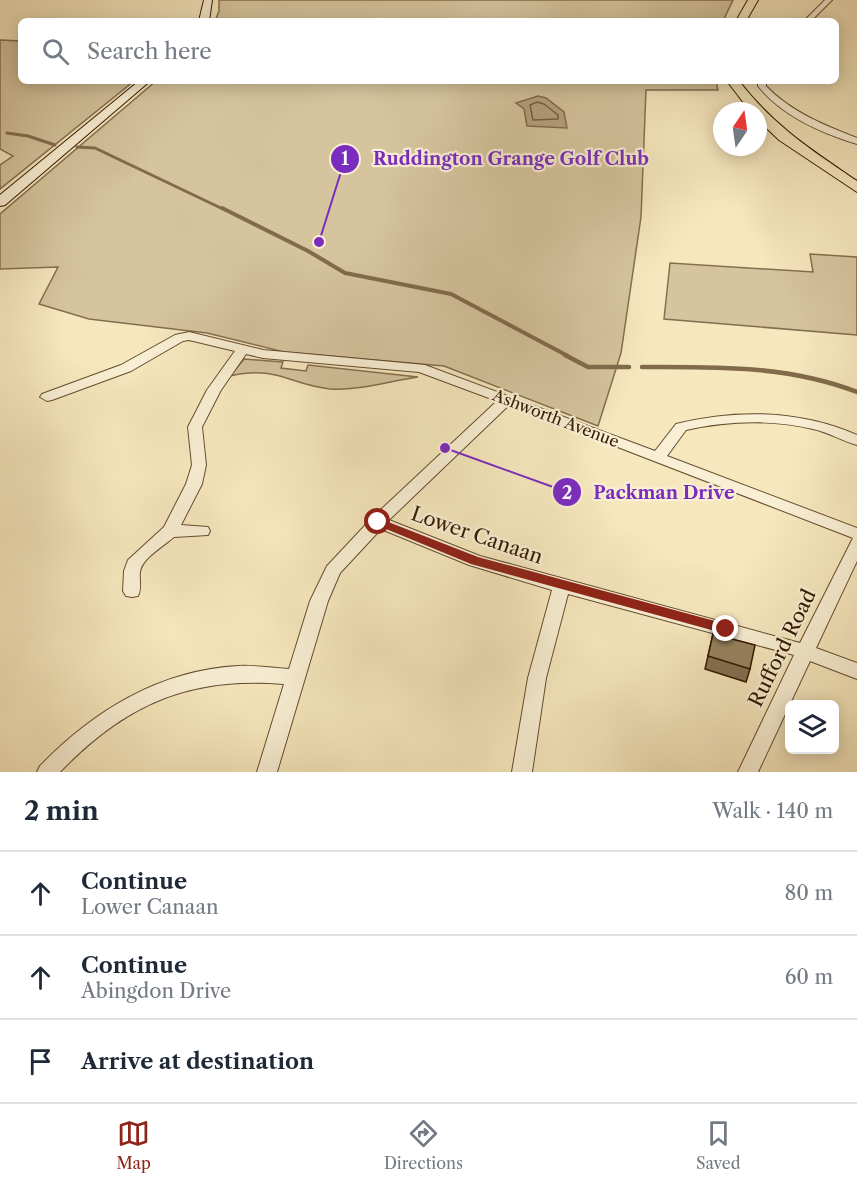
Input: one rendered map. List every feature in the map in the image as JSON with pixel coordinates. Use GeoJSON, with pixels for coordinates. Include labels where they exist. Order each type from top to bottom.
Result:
{"type":"FeatureCollection","features":[{"type":"Feature","properties":{"kind":"main road"},"geometry":{"type":"LineString","coordinates":[[205,18],[208,0]]}},
{"type":"Feature","properties":{"kind":"main road"},"geometry":{"type":"LineString","coordinates":[[743,18],[753,0]]}},
{"type":"Feature","properties":{"kind":"main road"},"geometry":{"type":"LineString","coordinates":[[0,202],[141,84]]}},
{"type":"Feature","properties":{"kind":"main road"},"geometry":{"type":"LineString","coordinates":[[735,84],[749,102]]}},
{"type":"Feature","properties":{"kind":"main road"},"geometry":{"type":"LineString","coordinates":[[767,121],[784,137],[857,188]]}},
{"type":"Feature","properties":{"kind":"street"},"geometry":{"type":"LineString","coordinates":[[810,18],[829,0]]}},
{"type":"Feature","properties":{"kind":"street"},"geometry":{"type":"LineString","coordinates":[[762,84],[771,97],[793,112],[857,141]]}},
{"type":"Feature","properties":{"kind":"street","name":"Ashworth Avenue"},"geometry":{"type":"LineString","coordinates":[[47,396],[126,368],[179,338],[189,336],[281,357],[427,369],[857,534]]}},
{"type":"Feature","properties":{"kind":"street"},"geometry":{"type":"LineString","coordinates":[[132,591],[132,571],[136,560],[170,531],[198,474],[195,427],[214,390],[243,349]]}},
{"type":"Feature","properties":{"kind":"street"},"geometry":{"type":"LineString","coordinates":[[267,772],[327,580],[346,555],[378,522],[507,399]]}},
{"type":"Feature","properties":{"kind":"street"},"geometry":{"type":"LineString","coordinates":[[658,457],[681,427],[713,422],[754,419],[807,423],[835,429],[857,440]]}},
{"type":"Feature","properties":{"kind":"street","name":"Lower Canaan"},"geometry":{"type":"LineString","coordinates":[[378,522],[475,561],[806,651],[857,671]]}},
{"type":"Feature","properties":{"kind":"street"},"geometry":{"type":"LineString","coordinates":[[170,531],[202,531]]}},
{"type":"Feature","properties":{"kind":"street","name":"Rufford Road"},"geometry":{"type":"LineString","coordinates":[[748,772],[857,543]]}},
{"type":"Feature","properties":{"kind":"street"},"geometry":{"type":"LineString","coordinates":[[522,772],[537,678],[562,586]]}},
{"type":"Feature","properties":{"kind":"street"},"geometry":{"type":"LineString","coordinates":[[47,772],[73,746],[106,720],[136,702],[165,690],[220,676],[247,674],[296,677]]}},
{"type":"Feature","properties":{"kind":"shaded area"},"geometry":{"type":"Polygon","coordinates":[[[219,0],[733,0],[724,18],[216,18],[219,0]]]}},
{"type":"Feature","properties":{"kind":"shaded area"},"geometry":{"type":"Polygon","coordinates":[[[0,40],[18,41],[18,84],[130,84],[0,189],[0,165],[13,156],[0,149],[0,40]]]}},
{"type":"Feature","properties":{"kind":"shaded area"},"geometry":{"type":"Polygon","coordinates":[[[152,84],[717,84],[718,90],[646,90],[641,217],[621,353],[598,426],[444,366],[284,352],[207,333],[89,319],[39,304],[58,267],[0,269],[0,214],[152,84]]]}},
{"type":"Feature","properties":{"kind":"shaded area"},"geometry":{"type":"Polygon","coordinates":[[[810,254],[857,257],[857,335],[664,319],[670,263],[813,272],[810,254]]]}},
{"type":"Feature","properties":{"kind":"shaded area"},"geometry":{"type":"Polygon","coordinates":[[[244,359],[283,362],[281,368],[306,371],[308,365],[418,377],[363,387],[330,389],[272,374],[246,373],[230,376],[244,359]]]}},
{"type":"Feature","properties":{"kind":"water"},"geometry":{"type":"Polygon","coordinates":[[[538,96],[546,98],[564,112],[567,128],[527,126],[524,109],[516,103],[538,96]]]}},
{"type":"Feature","properties":{"kind":"building"},"geometry":{"type":"Polygon","coordinates":[[[713,634],[755,645],[750,669],[708,656],[713,634]]]}},
{"type":"Feature","properties":{"kind":"waterway"},"geometry":{"type":"LineString","coordinates":[[7,133],[28,136],[55,145]]}},
{"type":"Feature","properties":{"kind":"waterway"},"geometry":{"type":"LineString","coordinates":[[77,147],[95,148],[225,210]]}},
{"type":"Feature","properties":{"kind":"waterway"},"geometry":{"type":"LineString","coordinates":[[222,208],[308,251],[345,273],[451,294],[568,356]]}},
{"type":"Feature","properties":{"kind":"waterway"},"geometry":{"type":"LineString","coordinates":[[565,355],[588,367],[629,367]]}},
{"type":"Feature","properties":{"kind":"waterway"},"geometry":{"type":"LineString","coordinates":[[642,367],[724,368],[778,372],[831,383],[857,392]]}},
{"type":"Feature","properties":{"kind":"place","name":"Ruddington Grange Golf Club"},"geometry":{"type":"Point","coordinates":[319,242]}},
{"type":"Feature","properties":{"kind":"place","name":"Packman Drive"},"geometry":{"type":"Point","coordinates":[445,448]}},
{"type":"Feature","properties":{"kind":"route"},"geometry":{"type":"LineString","coordinates":[[378,522],[475,561],[726,629]]}}]}
